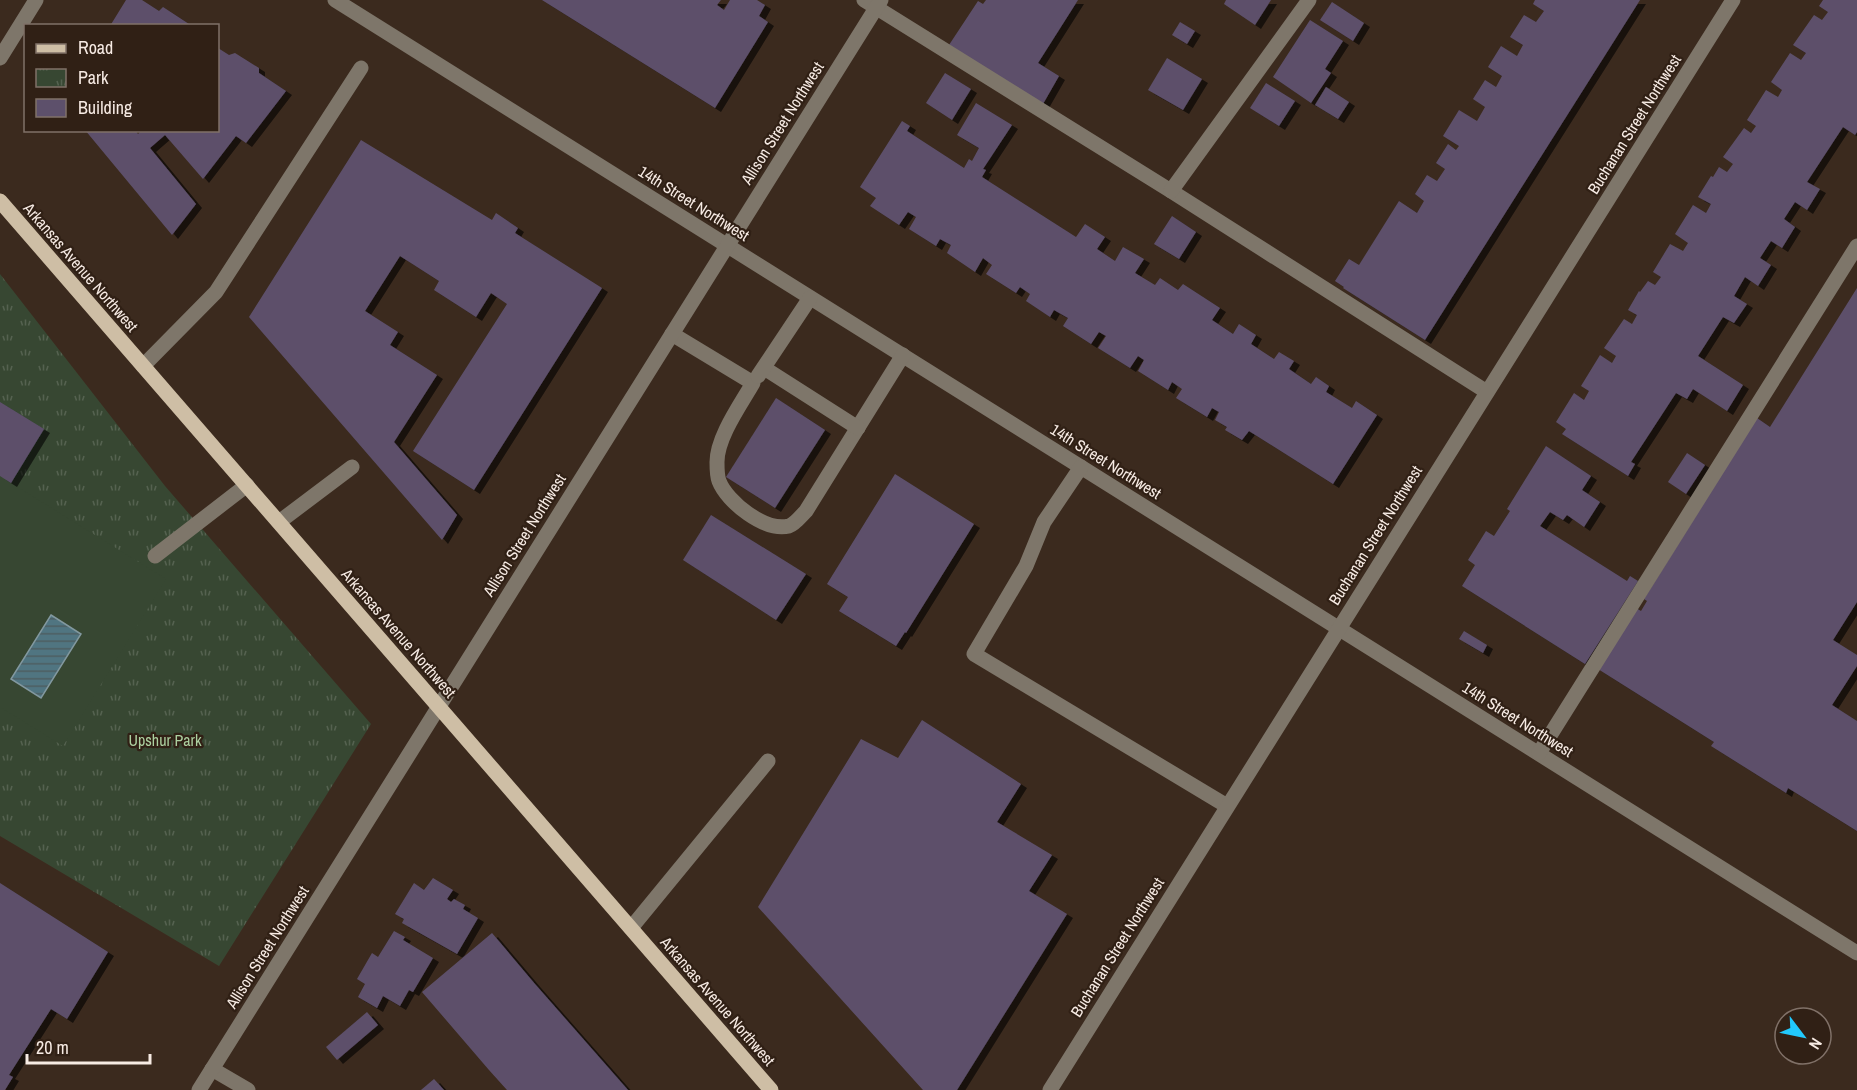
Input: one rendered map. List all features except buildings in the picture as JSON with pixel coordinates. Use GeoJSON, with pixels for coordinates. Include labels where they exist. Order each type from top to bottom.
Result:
{"type":"FeatureCollection","features":[{"type":"Feature","properties":{"kind":"main road","name":"Arkansas Avenue Northwest"},"geometry":{"type":"LineString","coordinates":[[0,201],[771,1090]]}},
{"type":"Feature","properties":{"kind":"street"},"geometry":{"type":"LineString","coordinates":[[0,58],[36,0]]}},
{"type":"Feature","properties":{"kind":"street","name":"14th Street Northwest"},"geometry":{"type":"LineString","coordinates":[[335,0],[356,5],[810,298],[1857,953]]}},
{"type":"Feature","properties":{"kind":"street"},"geometry":{"type":"LineString","coordinates":[[1171,191],[1309,0]]}},
{"type":"Feature","properties":{"kind":"street","name":"Buchanan Street Northwest"},"geometry":{"type":"LineString","coordinates":[[1050,1090],[1732,0]]}},
{"type":"Feature","properties":{"kind":"street"},"geometry":{"type":"LineString","coordinates":[[874,3],[1487,392]]}},
{"type":"Feature","properties":{"kind":"street","name":"Allison Street Northwest"},"geometry":{"type":"LineString","coordinates":[[199,1090],[727,245],[874,3]]}},
{"type":"Feature","properties":{"kind":"street"},"geometry":{"type":"LineString","coordinates":[[142,366],[216,292],[361,68]]}},
{"type":"Feature","properties":{"kind":"street"},"geometry":{"type":"LineString","coordinates":[[1539,753],[1857,246]]}},
{"type":"Feature","properties":{"kind":"street"},"geometry":{"type":"LineString","coordinates":[[810,298],[753,383],[726,430],[717,459],[718,480],[731,500],[753,517],[770,525],[782,527],[792,526],[806,512],[903,356]]}},
{"type":"Feature","properties":{"kind":"street"},"geometry":{"type":"LineString","coordinates":[[672,333],[753,383]]}},
{"type":"Feature","properties":{"kind":"street"},"geometry":{"type":"LineString","coordinates":[[764,368],[858,428]]}},
{"type":"Feature","properties":{"kind":"street"},"geometry":{"type":"LineString","coordinates":[[279,522],[352,467]]}},
{"type":"Feature","properties":{"kind":"street"},"geometry":{"type":"LineString","coordinates":[[1081,467],[1044,522],[1026,566],[974,654],[1227,806]]}},
{"type":"Feature","properties":{"kind":"street"},"geometry":{"type":"LineString","coordinates":[[155,556],[247,485]]}},
{"type":"Feature","properties":{"kind":"street"},"geometry":{"type":"LineString","coordinates":[[631,928],[768,761]]}},
{"type":"Feature","properties":{"kind":"street"},"geometry":{"type":"LineString","coordinates":[[212,1069],[248,1090]]}},
{"type":"Feature","properties":{"kind":"green space","name":"Upshur Park"},"geometry":{"type":"Polygon","coordinates":[[[0,274],[165,486],[371,724],[219,966],[0,836],[0,274]]]}},
{"type":"Feature","properties":{"kind":"green space"},"geometry":{"type":"Polygon","coordinates":[[[0,402],[44,429],[11,483],[166,579],[63,746],[0,707],[0,402]]]}},
{"type":"Feature","properties":{"kind":"water"},"geometry":{"type":"Polygon","coordinates":[[[51,615],[81,634],[41,698],[11,679],[51,615]]]}}]}
